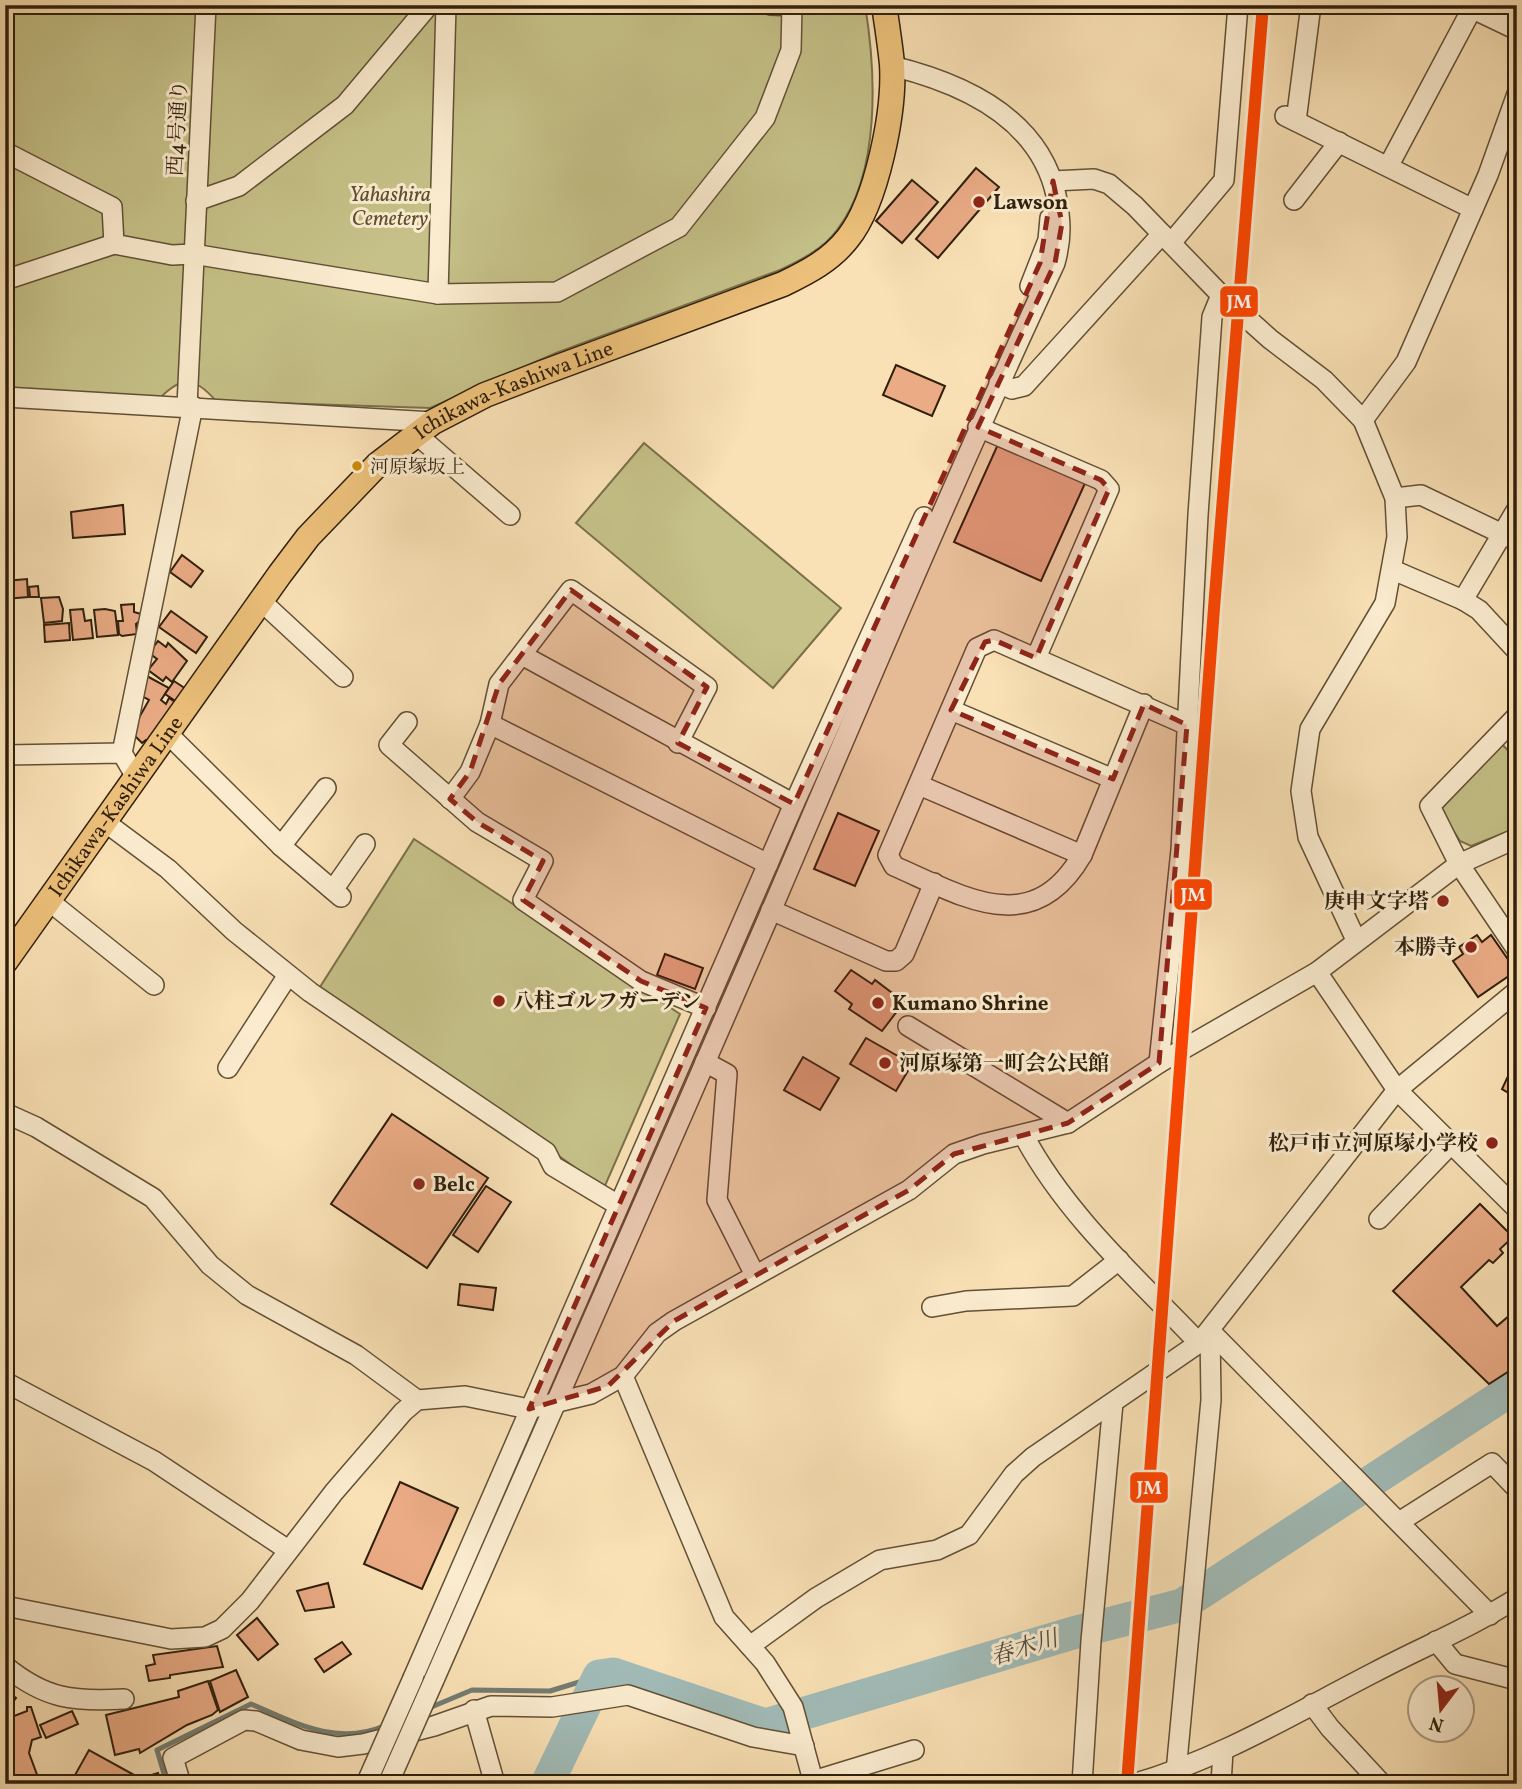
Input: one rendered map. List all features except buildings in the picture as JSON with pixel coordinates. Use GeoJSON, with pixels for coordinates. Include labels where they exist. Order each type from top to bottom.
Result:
{"type":"FeatureCollection","features":[{"type":"Feature","properties":{"kind":"main road","name":"Ichikawa-Kashiwa Line"},"geometry":{"type":"LineString","coordinates":[[5,962],[308,537],[377,465],[424,428],[485,395],[667,329],[816,268],[847,239],[866,210],[882,146],[892,66],[884,5]]}},
{"type":"Feature","properties":{"kind":"street","name":"西4号通り"},"geometry":{"type":"LineString","coordinates":[[122,753],[190,406],[193,254],[206,5]]}},
{"type":"Feature","properties":{"kind":"street"},"geometry":{"type":"LineString","coordinates":[[196,201],[239,186],[345,105],[429,5]]}},
{"type":"Feature","properties":{"kind":"street"},"geometry":{"type":"LineString","coordinates":[[438,294],[446,5]]}},
{"type":"Feature","properties":{"kind":"street"},"geometry":{"type":"LineString","coordinates":[[5,280],[114,244],[172,255],[193,254],[438,294],[557,292],[678,227],[765,118],[791,50],[792,6],[771,5]]}},
{"type":"Feature","properties":{"kind":"street"},"geometry":{"type":"LineString","coordinates":[[999,383],[1012,389],[1024,386],[1224,180],[1238,5]]}},
{"type":"Feature","properties":{"kind":"street"},"geometry":{"type":"LineString","coordinates":[[1311,5],[1291,119],[1389,165],[1473,209]]}},
{"type":"Feature","properties":{"kind":"street"},"geometry":{"type":"LineString","coordinates":[[1389,165],[1472,7],[1517,30]]}},
{"type":"Feature","properties":{"kind":"street"},"geometry":{"type":"LineString","coordinates":[[388,1784],[557,1403],[978,427],[1055,263],[1061,244],[1062,223],[1053,181],[1034,143],[1013,121],[979,98],[950,85],[892,66]]}},
{"type":"Feature","properties":{"kind":"street"},"geometry":{"type":"LineString","coordinates":[[1363,421],[1406,362],[1473,209],[1517,94]]}},
{"type":"Feature","properties":{"kind":"street"},"geometry":{"type":"LineString","coordinates":[[1294,200],[1339,142]]}},
{"type":"Feature","properties":{"kind":"street"},"geometry":{"type":"LineString","coordinates":[[5,152],[112,207],[114,244]]}},
{"type":"Feature","properties":{"kind":"street"},"geometry":{"type":"LineString","coordinates":[[1053,181],[1094,179],[1109,184],[1135,206],[1221,295],[1270,340],[1324,380],[1363,421],[1395,498],[1397,537],[1385,603],[1310,729],[1301,790],[1308,836],[1356,940]]}},
{"type":"Feature","properties":{"kind":"street"},"geometry":{"type":"LineString","coordinates":[[366,1784],[794,804],[1040,263],[1048,240],[1053,181]]}},
{"type":"Feature","properties":{"kind":"street"},"geometry":{"type":"LineString","coordinates":[[1159,1063],[1179,876],[1198,515],[1212,317],[1221,295]]}},
{"type":"Feature","properties":{"kind":"street"},"geometry":{"type":"LineString","coordinates":[[5,397],[190,406],[424,428],[510,515]]}},
{"type":"Feature","properties":{"kind":"street"},"geometry":{"type":"LineString","coordinates":[[978,427],[1101,480],[1109,489],[1036,658]]}},
{"type":"Feature","properties":{"kind":"street"},"geometry":{"type":"LineString","coordinates":[[1395,498],[1421,495],[1509,538]]}},
{"type":"Feature","properties":{"kind":"street"},"geometry":{"type":"LineString","coordinates":[[1463,600],[1509,538],[1517,509]]}},
{"type":"Feature","properties":{"kind":"street"},"geometry":{"type":"LineString","coordinates":[[1393,570],[1463,600],[1479,610],[1517,651]]}},
{"type":"Feature","properties":{"kind":"street"},"geometry":{"type":"LineString","coordinates":[[450,799],[470,772],[490,724],[499,684],[571,590],[707,687],[678,743]]}},
{"type":"Feature","properties":{"kind":"street"},"geometry":{"type":"LineString","coordinates":[[261,601],[343,677]]}},
{"type":"Feature","properties":{"kind":"street"},"geometry":{"type":"LineString","coordinates":[[1144,704],[1082,855],[1061,884],[1046,896],[1029,903],[993,905],[971,900],[894,866],[888,855],[977,648],[985,642],[993,640],[1144,704],[1187,725]]}},
{"type":"Feature","properties":{"kind":"street"},"geometry":{"type":"LineString","coordinates":[[522,655],[678,743],[794,804]]}},
{"type":"Feature","properties":{"kind":"street"},"geometry":{"type":"LineString","coordinates":[[951,710],[1113,779]]}},
{"type":"Feature","properties":{"kind":"street"},"geometry":{"type":"LineString","coordinates":[[407,722],[389,746],[477,822],[543,860],[523,900],[641,981],[705,1008]]}},
{"type":"Feature","properties":{"kind":"street"},"geometry":{"type":"LineString","coordinates":[[490,724],[768,864]]}},
{"type":"Feature","properties":{"kind":"street"},"geometry":{"type":"LineString","coordinates":[[1513,727],[1430,806],[1460,864],[1517,950]]}},
{"type":"Feature","properties":{"kind":"street"},"geometry":{"type":"LineString","coordinates":[[167,733],[281,846],[337,894],[365,844]]}},
{"type":"Feature","properties":{"kind":"street"},"geometry":{"type":"LineString","coordinates":[[5,755],[122,753],[136,777]]}},
{"type":"Feature","properties":{"kind":"street"},"geometry":{"type":"LineString","coordinates":[[919,785],[1082,855]]}},
{"type":"Feature","properties":{"kind":"street"},"geometry":{"type":"LineString","coordinates":[[281,846],[326,788]]}},
{"type":"Feature","properties":{"kind":"street"},"geometry":{"type":"LineString","coordinates":[[106,822],[168,869],[234,931],[288,975],[546,1152],[553,1166],[618,1205]]}},
{"type":"Feature","properties":{"kind":"street"},"geometry":{"type":"LineString","coordinates":[[5,1606],[171,1639],[205,1637],[222,1629],[234,1618],[342,1482],[403,1412],[417,1400],[437,1396],[465,1396],[529,1409],[591,1394],[623,1376],[656,1333],[909,1190],[954,1154],[1068,1123],[1159,1063],[1317,972],[1460,864],[1517,838]]}},
{"type":"Feature","properties":{"kind":"street"},"geometry":{"type":"LineString","coordinates":[[771,910],[886,961],[896,961],[904,954],[934,883]]}},
{"type":"Feature","properties":{"kind":"street"},"geometry":{"type":"LineString","coordinates":[[49,901],[153,985]]}},
{"type":"Feature","properties":{"kind":"street"},"geometry":{"type":"LineString","coordinates":[[1317,972],[1397,1090],[1517,1209]]}},
{"type":"Feature","properties":{"kind":"street"},"geometry":{"type":"LineString","coordinates":[[228,1068],[288,975]]}},
{"type":"Feature","properties":{"kind":"street"},"geometry":{"type":"LineString","coordinates":[[750,1646],[816,1598],[880,1560],[937,1550],[969,1535],[1014,1474],[1033,1457],[1205,1337],[1397,1090],[1517,990]]}},
{"type":"Feature","properties":{"kind":"street"},"geometry":{"type":"LineString","coordinates":[[908,1026],[1068,1123]]}},
{"type":"Feature","properties":{"kind":"street"},"geometry":{"type":"LineString","coordinates":[[705,1062],[727,1074],[717,1200],[755,1276]]}},
{"type":"Feature","properties":{"kind":"street"},"geometry":{"type":"LineString","coordinates":[[5,1113],[36,1127],[153,1198],[210,1265],[247,1295],[356,1355],[417,1400]]}},
{"type":"Feature","properties":{"kind":"street"},"geometry":{"type":"LineString","coordinates":[[1024,1136],[1046,1177],[1119,1260],[1346,1469],[1490,1615]]}},
{"type":"Feature","properties":{"kind":"street"},"geometry":{"type":"LineString","coordinates":[[1379,1219],[1451,1144]]}},
{"type":"Feature","properties":{"kind":"street"},"geometry":{"type":"LineString","coordinates":[[932,1307],[966,1301],[1073,1296],[1119,1260]]}},
{"type":"Feature","properties":{"kind":"street"},"geometry":{"type":"LineString","coordinates":[[1176,1772],[1211,1400],[1205,1337]]}},
{"type":"Feature","properties":{"kind":"street"},"geometry":{"type":"LineString","coordinates":[[623,1376],[724,1618],[765,1662],[793,1707],[813,1782],[914,1750]]}},
{"type":"Feature","properties":{"kind":"street"},"geometry":{"type":"LineString","coordinates":[[5,1382],[154,1461],[288,1549]]}},
{"type":"Feature","properties":{"kind":"street"},"geometry":{"type":"LineString","coordinates":[[1082,1784],[1091,1641],[1113,1403]]}},
{"type":"Feature","properties":{"kind":"street"},"geometry":{"type":"LineString","coordinates":[[1399,1522],[1492,1463],[1517,1489]]}},
{"type":"Feature","properties":{"kind":"street"},"geometry":{"type":"LineString","coordinates":[[1133,1784],[1176,1772],[1223,1751],[1490,1615],[1517,1598]]}},
{"type":"Feature","properties":{"kind":"street"},"geometry":{"type":"LineString","coordinates":[[1436,1641],[1455,1664],[1517,1680]]}},
{"type":"Feature","properties":{"kind":"street"},"geometry":{"type":"LineString","coordinates":[[5,1666],[29,1686],[57,1697],[124,1699]]}},
{"type":"Feature","properties":{"kind":"street"},"geometry":{"type":"LineString","coordinates":[[181,1784],[173,1758],[244,1720],[256,1721],[301,1740],[338,1747],[363,1744],[433,1726],[491,1706],[552,1707],[613,1695],[651,1702],[753,1737],[804,1746]]}},
{"type":"Feature","properties":{"kind":"street"},"geometry":{"type":"LineString","coordinates":[[1312,1704],[1382,1784]]}},
{"type":"Feature","properties":{"kind":"street"},"geometry":{"type":"LineString","coordinates":[[474,1710],[495,1784]]}},
{"type":"Feature","properties":{"kind":"street"},"geometry":{"type":"LineString","coordinates":[[1221,1784],[1223,1751]]}},
{"type":"Feature","properties":{"kind":"highlighted area"},"geometry":{"type":"Polygon","coordinates":[[[1053,181],[1062,223],[1055,263],[978,427],[1101,480],[1109,489],[1036,658],[994,640],[985,642],[951,710],[1113,779],[1144,704],[1187,725],[1159,1063],[1068,1123],[954,1154],[909,1190],[674,1321],[608,1386],[529,1409],[706,1008],[641,981],[523,900],[543,861],[477,822],[450,799],[470,772],[499,684],[571,590],[707,687],[678,743],[794,804],[1040,263],[1053,181]]]}},
{"type":"Feature","properties":{"kind":"green space","name":"Yahashira Cemetery"},"geometry":{"type":"Polygon","coordinates":[[[5,5],[865,5],[873,91],[868,151],[851,207],[831,237],[804,258],[780,270],[556,353],[430,408],[216,401],[202,387],[189,382],[176,385],[160,398],[5,391],[5,5]]]}},
{"type":"Feature","properties":{"kind":"green space"},"geometry":{"type":"Polygon","coordinates":[[[644,443],[841,608],[773,688],[576,523],[644,443]]]}},
{"type":"Feature","properties":{"kind":"green space"},"geometry":{"type":"Polygon","coordinates":[[[1498,740],[1517,760],[1517,828],[1471,846],[1460,841],[1438,807],[1498,740]]]}},
{"type":"Feature","properties":{"kind":"green space","name":"八柱ゴルフガーデン"},"geometry":{"type":"Polygon","coordinates":[[[414,839],[680,1014],[604,1188],[320,987],[414,839]]]}},
{"type":"Feature","properties":{"kind":"waterway","name":"春木川"},"geometry":{"type":"LineString","coordinates":[[547,1784],[599,1676],[613,1674],[765,1725],[1073,1633],[1182,1605],[1517,1386]]}},
{"type":"Feature","properties":{"kind":"waterway"},"geometry":{"type":"LineString","coordinates":[[429,1708],[472,1690],[550,1691],[599,1676]]}},
{"type":"Feature","properties":{"kind":"waterway"},"geometry":{"type":"LineString","coordinates":[[167,1784],[157,1750],[251,1704],[300,1725],[333,1733],[367,1732],[384,1726]]}},
{"type":"Feature","properties":{"kind":"transit line","name":"JM"},"geometry":{"type":"LineString","coordinates":[[1127,1784],[1214,608],[1263,5]]}},
{"type":"Feature","properties":{"kind":"place","name":"Lawson"},"geometry":{"type":"Point","coordinates":[979,202]}},
{"type":"Feature","properties":{"kind":"place","name":"河原塚坂上"},"geometry":{"type":"Point","coordinates":[357,466]}},
{"type":"Feature","properties":{"kind":"place","name":"庚申文字塔"},"geometry":{"type":"Point","coordinates":[1443,901]}},
{"type":"Feature","properties":{"kind":"place","name":"本勝寺"},"geometry":{"type":"Point","coordinates":[1471,947]}},
{"type":"Feature","properties":{"kind":"place","name":"八柱ゴルフガーデン"},"geometry":{"type":"Point","coordinates":[499,1001]}},
{"type":"Feature","properties":{"kind":"place","name":"Kumano Shrine"},"geometry":{"type":"Point","coordinates":[878,1003]}},
{"type":"Feature","properties":{"kind":"place","name":"河原塚第一町会公民館"},"geometry":{"type":"Point","coordinates":[885,1063]}},
{"type":"Feature","properties":{"kind":"place","name":"松戸市立河原塚小学校"},"geometry":{"type":"Point","coordinates":[1492,1143]}},
{"type":"Feature","properties":{"kind":"place","name":"Belc"},"geometry":{"type":"Point","coordinates":[419,1184]}}]}
